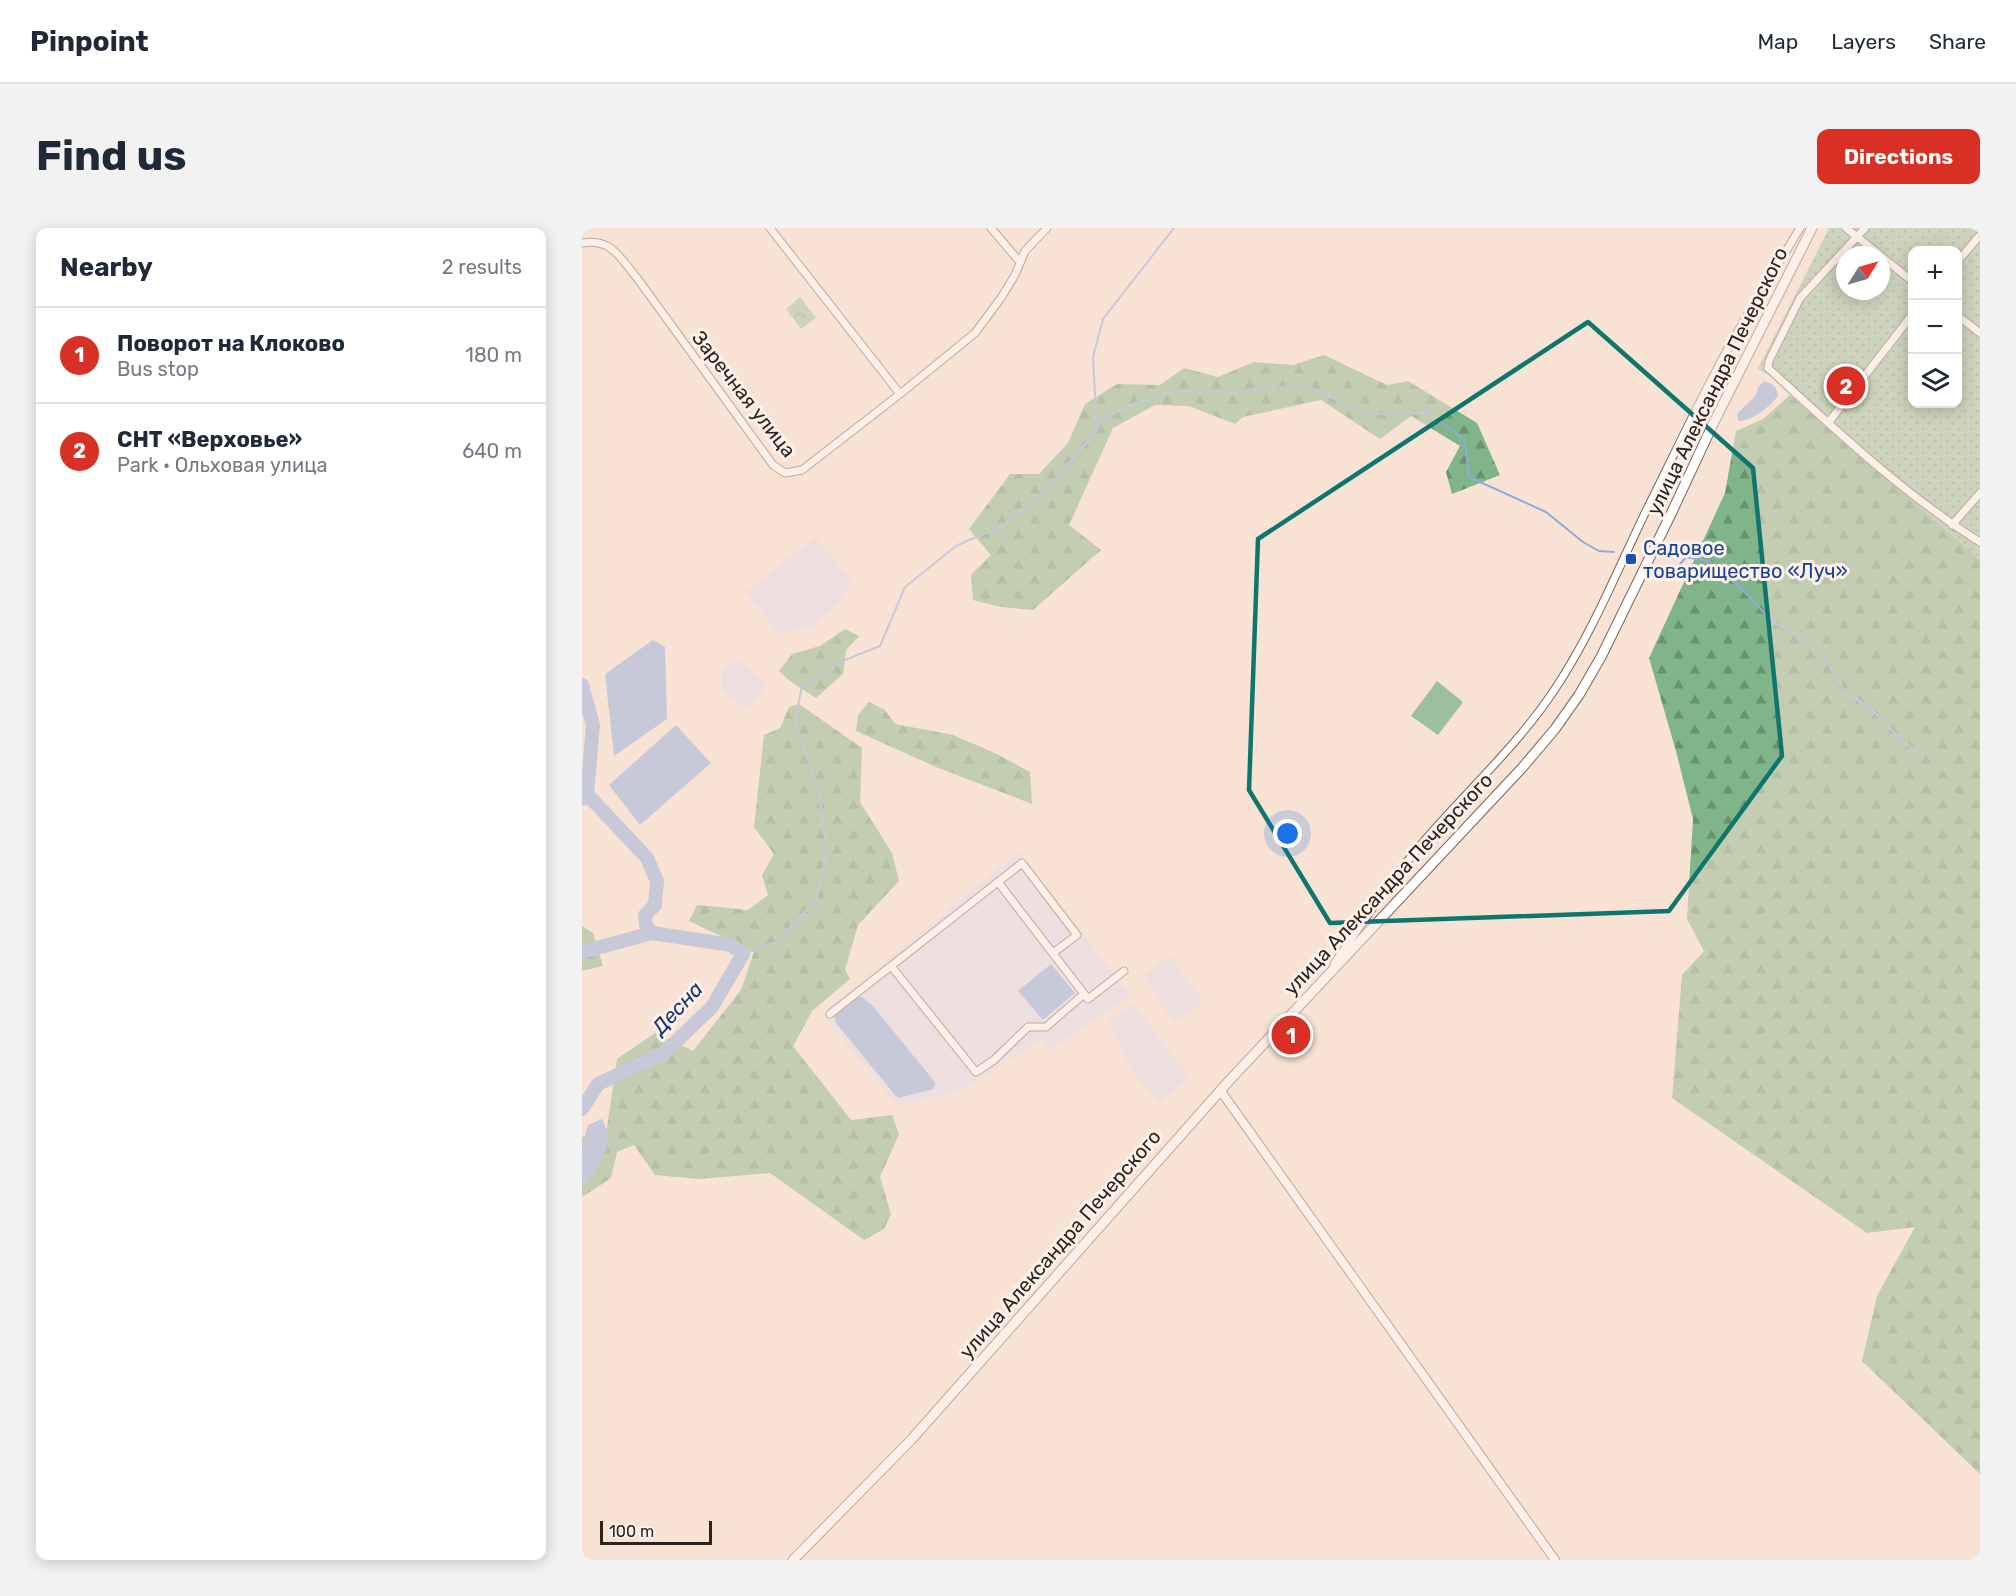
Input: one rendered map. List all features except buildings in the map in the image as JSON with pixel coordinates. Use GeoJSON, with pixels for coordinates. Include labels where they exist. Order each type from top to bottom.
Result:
{"type":"FeatureCollection","features":[{"type":"Feature","properties":{"kind":"main road","name":"улица Александра Печерского"},"geometry":{"type":"LineString","coordinates":[[793,1560],[911,1440],[1220,1090],[1522,768],[1555,729],[1579,695],[1601,657],[1714,422],[1812,228]]}},
{"type":"Feature","properties":{"kind":"street"},"geometry":{"type":"LineString","coordinates":[[770,228],[900,394]]}},
{"type":"Feature","properties":{"kind":"street"},"geometry":{"type":"LineString","coordinates":[[991,228],[1019,261]]}},
{"type":"Feature","properties":{"kind":"street","name":"Заречная улица"},"geometry":{"type":"LineString","coordinates":[[582,243],[594,241],[614,250],[773,465],[784,473],[802,470],[975,333],[1001,298],[1015,275],[1019,261],[1047,228]]}},
{"type":"Feature","properties":{"kind":"street"},"geometry":{"type":"LineString","coordinates":[[1325,977],[1394,878],[1425,840],[1532,722],[1556,687],[1583,644],[1622,559],[1717,369],[1800,228]]}},
{"type":"Feature","properties":{"kind":"street"},"geometry":{"type":"LineString","coordinates":[[1846,228],[1870,246]]}},
{"type":"Feature","properties":{"kind":"street"},"geometry":{"type":"LineString","coordinates":[[1865,228],[1800,298],[1768,368],[1828,423],[1952,525],[1980,542]]}},
{"type":"Feature","properties":{"kind":"street"},"geometry":{"type":"LineString","coordinates":[[1962,256],[1980,235]]}},
{"type":"Feature","properties":{"kind":"street"},"geometry":{"type":"LineString","coordinates":[[1890,263],[1908,278]]}},
{"type":"Feature","properties":{"kind":"street"},"geometry":{"type":"LineString","coordinates":[[1962,319],[1980,333]]}},
{"type":"Feature","properties":{"kind":"street"},"geometry":{"type":"LineString","coordinates":[[1828,423],[1908,320]]}},
{"type":"Feature","properties":{"kind":"street"},"geometry":{"type":"LineString","coordinates":[[1952,525],[1980,493]]}},
{"type":"Feature","properties":{"kind":"street"},"geometry":{"type":"LineString","coordinates":[[830,1014],[1022,863],[1077,934],[1053,953]]}},
{"type":"Feature","properties":{"kind":"street"},"geometry":{"type":"LineString","coordinates":[[998,882],[1088,999],[1124,971]]}},
{"type":"Feature","properties":{"kind":"street"},"geometry":{"type":"LineString","coordinates":[[891,966],[976,1072],[994,1060],[1028,1027],[1046,1027],[1084,994]]}},
{"type":"Feature","properties":{"kind":"street"},"geometry":{"type":"LineString","coordinates":[[1220,1090],[1556,1560]]}},
{"type":"Feature","properties":{"kind":"highlighted area"},"geometry":{"type":"Polygon","coordinates":[[[1588,322],[1753,468],[1782,756],[1669,911],[1330,923],[1249,790],[1258,539],[1588,322]]]}},
{"type":"Feature","properties":{"kind":"shaded area"},"geometry":{"type":"Polygon","coordinates":[[[815,537],[852,580],[839,603],[812,627],[779,633],[745,593],[815,537]]]}},
{"type":"Feature","properties":{"kind":"shaded area"},"geometry":{"type":"Polygon","coordinates":[[[738,658],[767,685],[747,710],[722,689],[723,670],[738,658]]]}},
{"type":"Feature","properties":{"kind":"shaded area"},"geometry":{"type":"Polygon","coordinates":[[[1018,852],[1131,995],[1051,1049],[1042,1039],[965,1088],[898,1106],[822,1014],[1018,852]]]}},
{"type":"Feature","properties":{"kind":"shaded area"},"geometry":{"type":"Polygon","coordinates":[[[1171,955],[1203,1002],[1173,1023],[1143,975],[1171,955]]]}},
{"type":"Feature","properties":{"kind":"shaded area"},"geometry":{"type":"Polygon","coordinates":[[[1133,1004],[1189,1076],[1161,1103],[1133,1074],[1108,1021],[1133,1004]]]}},
{"type":"Feature","properties":{"kind":"green space"},"geometry":{"type":"Polygon","coordinates":[[[1829,228],[1980,228],[1980,559],[1790,395],[1770,376],[1758,369],[1829,228]]]}},
{"type":"Feature","properties":{"kind":"green space"},"geometry":{"type":"Polygon","coordinates":[[[800,297],[816,318],[801,329],[786,309],[800,297]]]}},
{"type":"Feature","properties":{"kind":"green space"},"geometry":{"type":"Polygon","coordinates":[[[1324,355],[1387,385],[1408,381],[1477,423],[1500,475],[1452,494],[1446,472],[1460,446],[1411,416],[1380,439],[1321,400],[1243,417],[1235,424],[1189,406],[1155,405],[1113,428],[1069,525],[1101,550],[1033,610],[1001,607],[973,600],[971,575],[991,555],[969,529],[1010,474],[1039,474],[1068,443],[1085,404],[1117,384],[1160,385],[1184,368],[1218,377],[1254,362],[1293,365],[1324,355]]]}},
{"type":"Feature","properties":{"kind":"green space"},"geometry":{"type":"Polygon","coordinates":[[[1790,395],[1980,559],[1980,1474],[1862,1361],[1877,1296],[1915,1227],[1867,1233],[1672,1098],[1682,975],[1704,951],[1687,919],[1693,819],[1649,658],[1725,493],[1736,431],[1763,419],[1790,395]]]}},
{"type":"Feature","properties":{"kind":"green space"},"geometry":{"type":"Polygon","coordinates":[[[845,629],[859,636],[846,650],[843,674],[816,698],[779,671],[792,654],[820,646],[845,629]]]}},
{"type":"Feature","properties":{"kind":"green space"},"geometry":{"type":"Polygon","coordinates":[[[1437,681],[1463,702],[1438,735],[1411,716],[1437,681]]]}},
{"type":"Feature","properties":{"kind":"green space"},"geometry":{"type":"Polygon","coordinates":[[[869,702],[885,710],[895,724],[953,735],[997,754],[1030,772],[1032,804],[936,767],[856,731],[858,715],[869,702]]]}},
{"type":"Feature","properties":{"kind":"green space"},"geometry":{"type":"Polygon","coordinates":[[[799,704],[862,748],[860,802],[892,853],[899,881],[858,925],[845,970],[850,979],[812,1011],[793,1046],[851,1120],[892,1115],[899,1134],[880,1177],[891,1214],[884,1229],[864,1240],[770,1173],[699,1179],[655,1175],[634,1145],[617,1152],[611,1178],[584,1196],[582,1195],[582,1137],[607,1128],[617,1059],[655,1033],[693,1051],[741,990],[754,952],[689,921],[697,905],[748,910],[768,895],[762,875],[774,854],[754,827],[764,735],[780,728],[789,707],[799,704]]]}},
{"type":"Feature","properties":{"kind":"green space"},"geometry":{"type":"Polygon","coordinates":[[[582,926],[593,933],[603,966],[582,971],[582,926]]]}},
{"type":"Feature","properties":{"kind":"water"},"geometry":{"type":"Polygon","coordinates":[[[1764,381],[1774,386],[1778,396],[1755,416],[1739,421],[1738,413],[1756,395],[1758,387],[1764,381]]]}},
{"type":"Feature","properties":{"kind":"water"},"geometry":{"type":"Polygon","coordinates":[[[653,640],[665,647],[667,719],[614,756],[605,674],[653,640]]]}},
{"type":"Feature","properties":{"kind":"water"},"geometry":{"type":"Polygon","coordinates":[[[676,725],[711,763],[640,825],[609,785],[676,725]]]}},
{"type":"Feature","properties":{"kind":"water"},"geometry":{"type":"Polygon","coordinates":[[[1051,964],[1075,993],[1043,1020],[1018,991],[1051,964]]]}},
{"type":"Feature","properties":{"kind":"water"},"geometry":{"type":"Polygon","coordinates":[[[855,997],[862,997],[872,1005],[934,1081],[933,1089],[899,1098],[895,1095],[836,1023],[834,1017],[837,1011],[855,997]]]}},
{"type":"Feature","properties":{"kind":"water"},"geometry":{"type":"Polygon","coordinates":[[[602,1119],[610,1137],[603,1157],[586,1186],[582,1181],[582,1146],[588,1125],[602,1119]]]}},
{"type":"Feature","properties":{"kind":"waterway"},"geometry":{"type":"LineString","coordinates":[[743,954],[777,942],[817,899],[827,852],[819,792],[795,722],[802,685],[845,660],[880,646],[905,587],[956,546],[1005,524],[1048,488],[1097,430],[1093,357],[1103,319],[1174,228]]}},
{"type":"Feature","properties":{"kind":"waterway"},"geometry":{"type":"LineString","coordinates":[[1097,421],[1136,403],[1179,391],[1230,393],[1262,388],[1308,387],[1369,414],[1430,413],[1465,441],[1469,477],[1546,512],[1583,542],[1599,551],[1614,552]]}},
{"type":"Feature","properties":{"kind":"waterway"},"geometry":{"type":"LineString","coordinates":[[1668,579],[1686,557],[1709,561],[1737,584],[1773,622],[1798,635],[1827,662],[1846,694],[1870,707],[1899,738],[1922,757]]}},
{"type":"Feature","properties":{"kind":"waterway","name":"Десна"},"geometry":{"type":"LineString","coordinates":[[582,685],[593,725],[587,794],[582,799]]}},
{"type":"Feature","properties":{"kind":"waterway"},"geometry":{"type":"LineString","coordinates":[[587,794],[647,858],[657,881],[655,905],[645,915],[646,925],[652,933]]}},
{"type":"Feature","properties":{"kind":"waterway","name":"Десна"},"geometry":{"type":"LineString","coordinates":[[582,952],[652,933],[731,945],[743,954],[712,1007],[664,1053],[598,1084],[582,1109]]}},
{"type":"Feature","properties":{"kind":"place","name":"СНТ «Верховье»"},"geometry":{"type":"Point","coordinates":[1846,386]}},
{"type":"Feature","properties":{"kind":"place","name":"Садовое товарищество «Луч»"},"geometry":{"type":"Point","coordinates":[1631,559]}},
{"type":"Feature","properties":{"kind":"place","name":"Поворот на Клоково"},"geometry":{"type":"Point","coordinates":[1291,1035]}}]}
